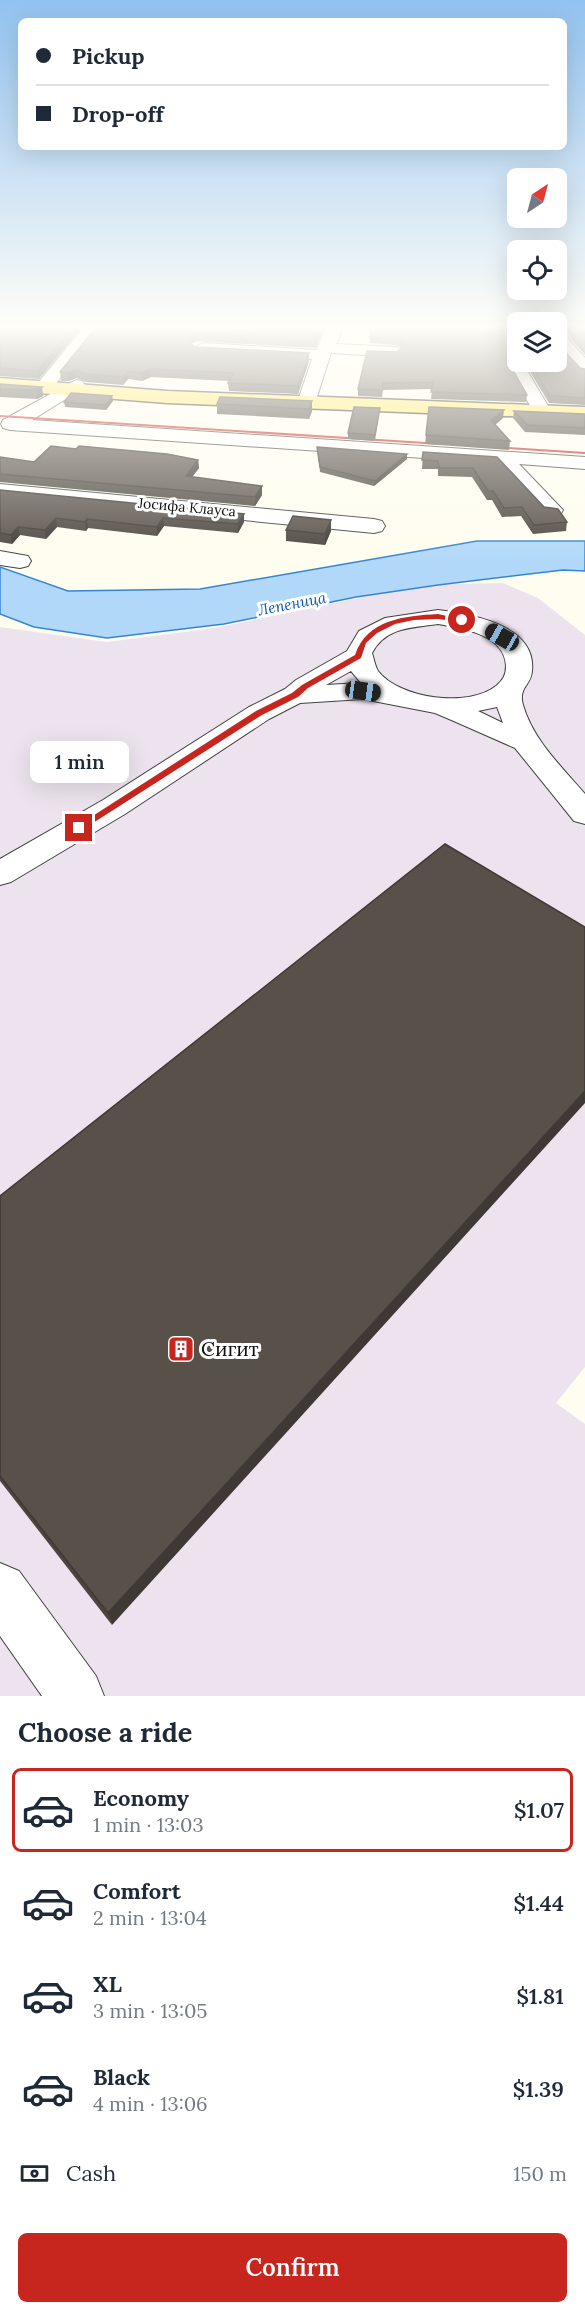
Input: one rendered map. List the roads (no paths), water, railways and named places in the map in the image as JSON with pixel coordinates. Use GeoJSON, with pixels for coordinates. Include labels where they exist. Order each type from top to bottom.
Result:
{"type":"FeatureCollection","features":[{"type":"Feature","properties":{"kind":"main road"},"geometry":{"type":"LineString","coordinates":[[369,405],[585,414]]}},
{"type":"Feature","properties":{"kind":"street"},"geometry":{"type":"LineString","coordinates":[[3,428],[42,405]]}},
{"type":"Feature","properties":{"kind":"street"},"geometry":{"type":"LineString","coordinates":[[539,405],[542,411]]}},
{"type":"Feature","properties":{"kind":"street"},"geometry":{"type":"LineString","coordinates":[[3,428],[585,463]]}},
{"type":"Feature","properties":{"kind":"street"},"geometry":{"type":"LineString","coordinates":[[504,457],[507,464],[552,510]]}},
{"type":"Feature","properties":{"kind":"street","name":"Јосифа Клауса"},"geometry":{"type":"LineString","coordinates":[[0,490],[374,526]]}},
{"type":"Feature","properties":{"kind":"street"},"geometry":{"type":"LineString","coordinates":[[438,617],[462,620],[484,627],[502,637],[515,649],[521,663],[518,678],[508,690],[490,700],[466,706],[440,707],[414,704],[390,695],[372,684],[361,670],[358,656],[363,642],[375,631],[392,622],[438,617]]}},
{"type":"Feature","properties":{"kind":"street"},"geometry":{"type":"LineString","coordinates":[[0,874],[114,807],[259,713],[295,695],[305,686],[358,656]]}},
{"type":"Feature","properties":{"kind":"street"},"geometry":{"type":"LineString","coordinates":[[508,690],[507,701],[525,742],[585,814]]}},
{"type":"Feature","properties":{"kind":"street"},"geometry":{"type":"LineString","coordinates":[[295,695],[363,691],[390,695]]}},
{"type":"Feature","properties":{"kind":"street"},"geometry":{"type":"LineString","coordinates":[[440,707],[465,714],[507,736],[525,742]]}},
{"type":"Feature","properties":{"kind":"street"},"geometry":{"type":"LineString","coordinates":[[0,1590],[76,1696]]}},
{"type":"Feature","properties":{"kind":"water","name":"Лепеница"},"geometry":{"type":"Polygon","coordinates":[[[477,541],[585,541],[585,571],[563,570],[438,585],[356,597],[224,624],[107,638],[34,627],[0,614],[0,567],[68,591],[200,589],[477,541]]]}},
{"type":"Feature","properties":{"kind":"railway"},"geometry":{"type":"LineString","coordinates":[[0,416],[441,444]]}},
{"type":"Feature","properties":{"kind":"railway"},"geometry":{"type":"LineString","coordinates":[[492,447],[585,453]]}},
{"type":"Feature","properties":{"kind":"place","name":"Сигит"},"geometry":{"type":"Point","coordinates":[181,1349]}}]}
